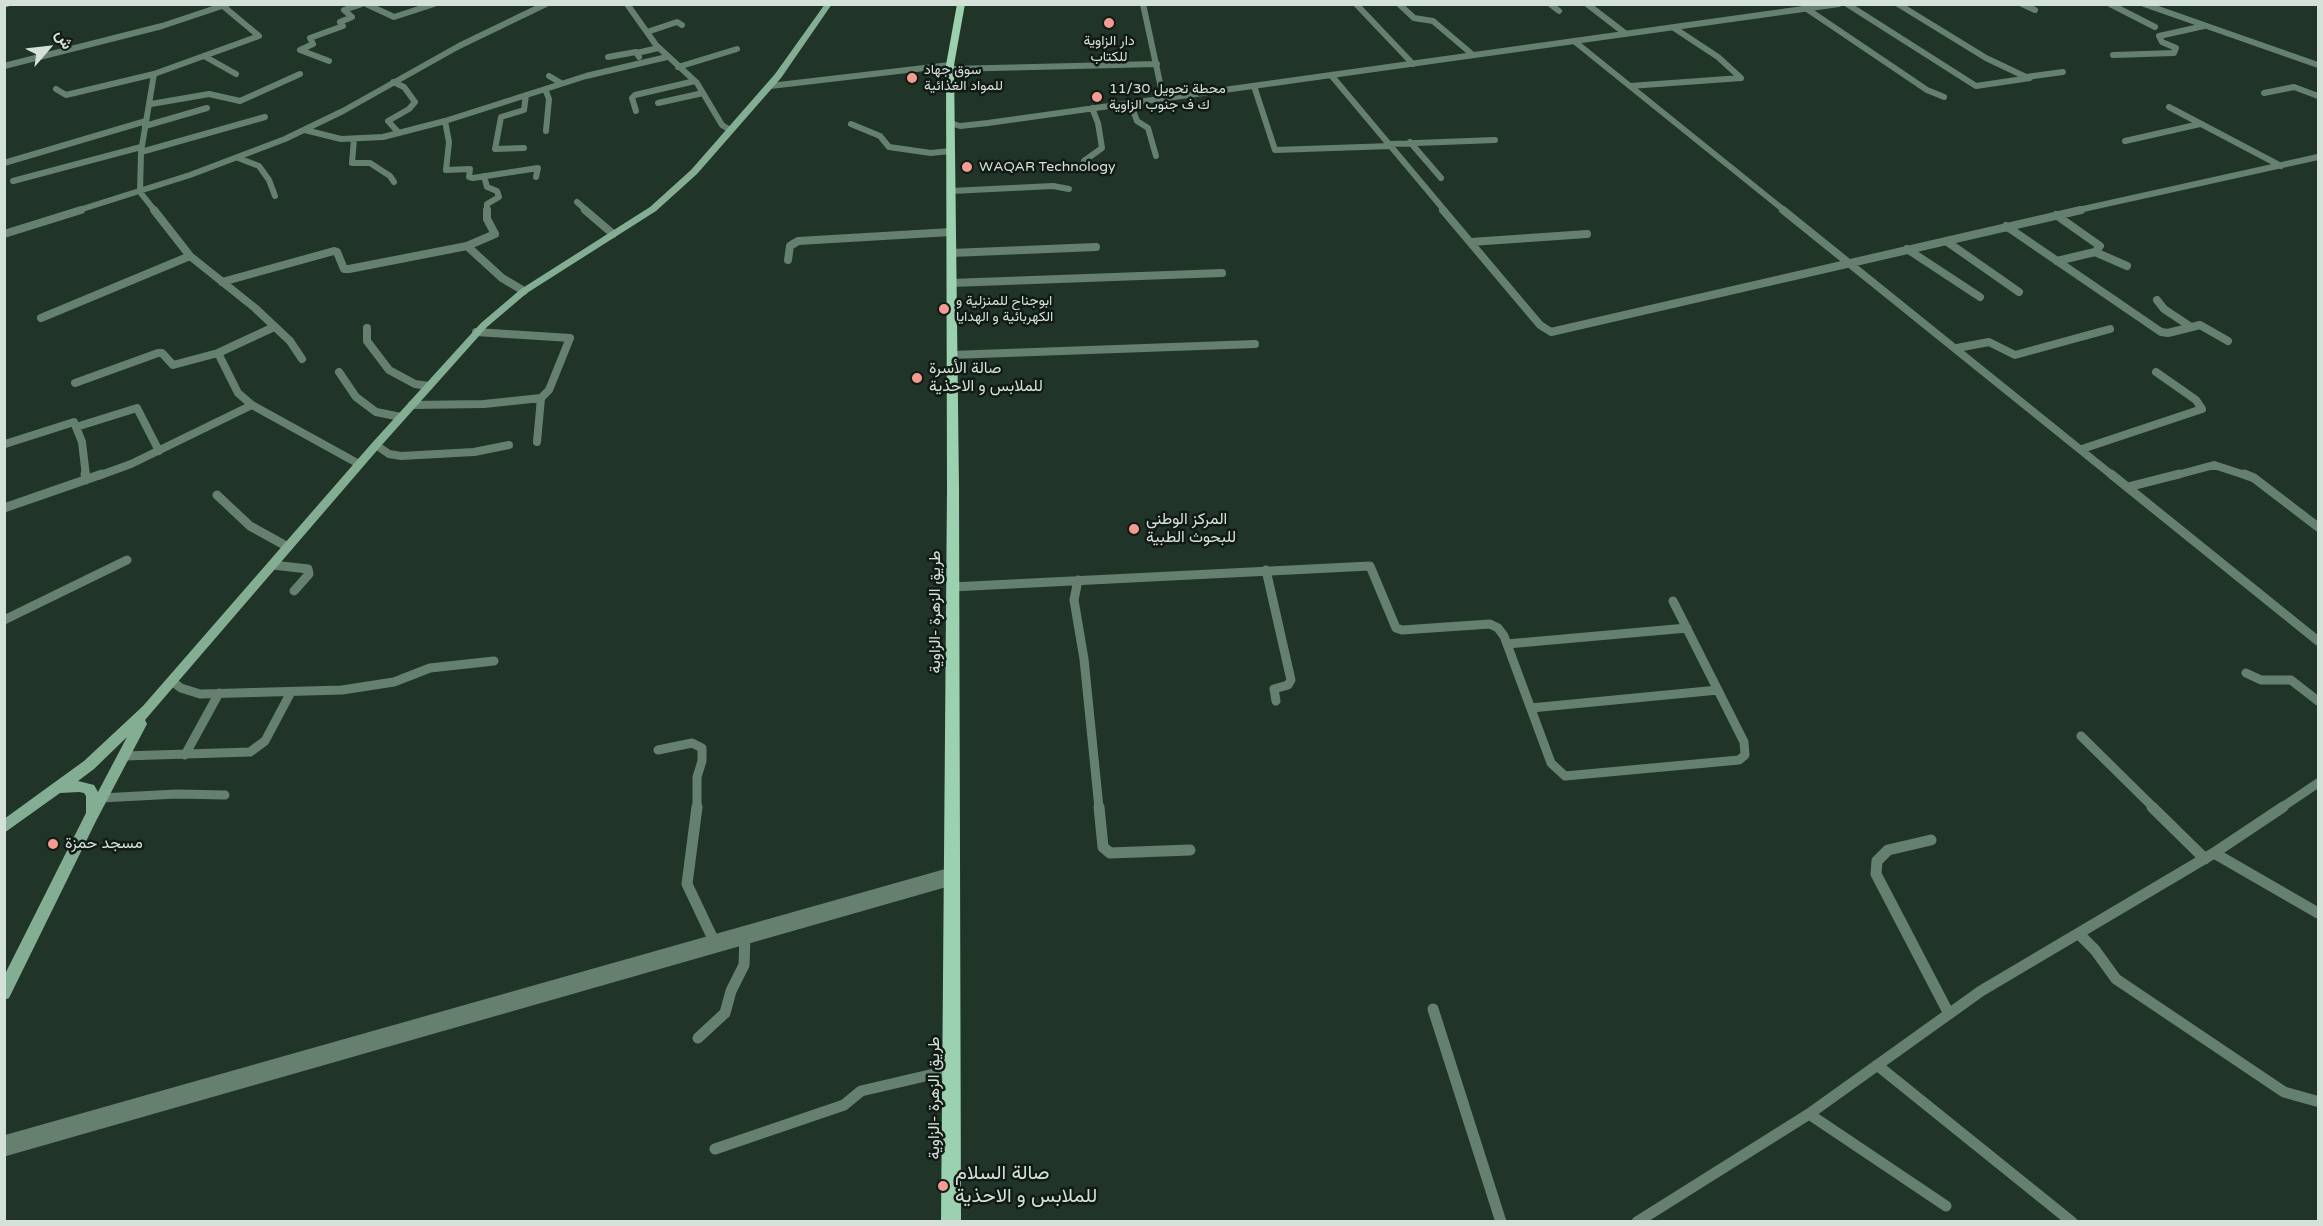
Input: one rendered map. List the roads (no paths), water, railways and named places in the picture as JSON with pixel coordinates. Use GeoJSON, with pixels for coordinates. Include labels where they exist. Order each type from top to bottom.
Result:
{"type":"FeatureCollection","features":[{"type":"Feature","properties":{"kind":"main road"},"geometry":{"type":"LineString","coordinates":[[4,6],[12,4]]}},
{"type":"Feature","properties":{"kind":"main road"},"geometry":{"type":"LineString","coordinates":[[4,827],[60,789],[90,765],[148,711],[359,464],[476,332],[524,291],[613,234],[674,191],[770,86],[807,38],[829,4]]}},
{"type":"Feature","properties":{"kind":"main road","name":"طريق الزهرة -الزاوية"},"geometry":{"type":"LineString","coordinates":[[951,1221],[950,67],[961,4]]}},
{"type":"Feature","properties":{"kind":"main road"},"geometry":{"type":"LineString","coordinates":[[4,993],[91,817],[97,795],[116,771],[148,711]]}},
{"type":"Feature","properties":{"kind":"main road"},"geometry":{"type":"LineString","coordinates":[[90,765],[110,764],[116,771]]}},
{"type":"Feature","properties":{"kind":"main road"},"geometry":{"type":"LineString","coordinates":[[90,765],[97,795]]}},
{"type":"Feature","properties":{"kind":"main road"},"geometry":{"type":"LineString","coordinates":[[60,789],[79,786],[97,795]]}},
{"type":"Feature","properties":{"kind":"street"},"geometry":{"type":"LineString","coordinates":[[329,61],[300,50],[314,44],[310,38],[343,26],[340,21],[352,17],[344,10],[364,4],[394,17],[434,4]]}},
{"type":"Feature","properties":{"kind":"street"},"geometry":{"type":"LineString","coordinates":[[4,234],[140,192],[238,158],[304,130],[476,37],[546,4]]}},
{"type":"Feature","properties":{"kind":"street"},"geometry":{"type":"LineString","coordinates":[[627,4],[658,48],[695,81],[722,125],[730,130]]}},
{"type":"Feature","properties":{"kind":"street"},"geometry":{"type":"LineString","coordinates":[[1143,4],[1163,97]]}},
{"type":"Feature","properties":{"kind":"street"},"geometry":{"type":"LineString","coordinates":[[1356,4],[1413,64]]}},
{"type":"Feature","properties":{"kind":"street"},"geometry":{"type":"LineString","coordinates":[[1399,4],[1414,18],[1433,21],[1473,55]]}},
{"type":"Feature","properties":{"kind":"street"},"geometry":{"type":"LineString","coordinates":[[1550,4],[1559,11]]}},
{"type":"Feature","properties":{"kind":"street"},"geometry":{"type":"LineString","coordinates":[[1587,4],[1626,34]]}},
{"type":"Feature","properties":{"kind":"street"},"geometry":{"type":"LineString","coordinates":[[950,123],[960,126],[973,125],[1839,4]]}},
{"type":"Feature","properties":{"kind":"street"},"geometry":{"type":"LineString","coordinates":[[1847,4],[1976,86],[2062,72]]}},
{"type":"Feature","properties":{"kind":"street"},"geometry":{"type":"LineString","coordinates":[[1898,4],[1986,58],[2030,78]]}},
{"type":"Feature","properties":{"kind":"street"},"geometry":{"type":"LineString","coordinates":[[2022,4],[2035,10]]}},
{"type":"Feature","properties":{"kind":"street"},"geometry":{"type":"LineString","coordinates":[[2110,4],[2155,27]]}},
{"type":"Feature","properties":{"kind":"street"},"geometry":{"type":"LineString","coordinates":[[2144,4],[2319,65]]}},
{"type":"Feature","properties":{"kind":"street"},"geometry":{"type":"LineString","coordinates":[[4,66],[162,26],[226,5],[259,36],[154,74],[66,95],[56,89]]}},
{"type":"Feature","properties":{"kind":"street"},"geometry":{"type":"LineString","coordinates":[[1807,9],[1928,90],[1944,97]]}},
{"type":"Feature","properties":{"kind":"street"},"geometry":{"type":"LineString","coordinates":[[647,32],[677,22],[682,25]]}},
{"type":"Feature","properties":{"kind":"street"},"geometry":{"type":"LineString","coordinates":[[2113,55],[2174,53],[2177,51],[2176,48],[2162,42],[2159,36],[2205,26]]}},
{"type":"Feature","properties":{"kind":"street"},"geometry":{"type":"LineString","coordinates":[[1630,86],[1742,78],[1718,57],[1674,28]]}},
{"type":"Feature","properties":{"kind":"street"},"geometry":{"type":"LineString","coordinates":[[1574,41],[2319,641]]}},
{"type":"Feature","properties":{"kind":"street"},"geometry":{"type":"LineString","coordinates":[[608,57],[636,52],[639,57],[637,53],[658,48]]}},
{"type":"Feature","properties":{"kind":"street"},"geometry":{"type":"LineString","coordinates":[[678,67],[737,49]]}},
{"type":"Feature","properties":{"kind":"street"},"geometry":{"type":"LineString","coordinates":[[204,56],[236,74]]}},
{"type":"Feature","properties":{"kind":"street"},"geometry":{"type":"LineString","coordinates":[[304,130],[332,137],[354,139],[399,133],[445,121],[561,83],[667,57]]}},
{"type":"Feature","properties":{"kind":"street"},"geometry":{"type":"LineString","coordinates":[[770,86],[950,67],[1157,64]]}},
{"type":"Feature","properties":{"kind":"street"},"geometry":{"type":"LineString","coordinates":[[154,74],[151,104],[141,149],[140,192],[190,256],[255,308],[290,341],[302,359]]}},
{"type":"Feature","properties":{"kind":"street"},"geometry":{"type":"LineString","coordinates":[[151,104],[209,94],[240,101],[300,74]]}},
{"type":"Feature","properties":{"kind":"street"},"geometry":{"type":"LineString","coordinates":[[1331,75],[1540,325],[1551,332],[2006,226],[2319,157]]}},
{"type":"Feature","properties":{"kind":"street"},"geometry":{"type":"LineString","coordinates":[[549,76],[561,83]]}},
{"type":"Feature","properties":{"kind":"street"},"geometry":{"type":"LineString","coordinates":[[636,111],[632,98],[635,95],[695,81]]}},
{"type":"Feature","properties":{"kind":"street"},"geometry":{"type":"LineString","coordinates":[[393,82],[404,87],[415,102],[409,109],[388,121],[399,133]]}},
{"type":"Feature","properties":{"kind":"street"},"geometry":{"type":"LineString","coordinates":[[1254,86],[1275,150],[1390,145],[1410,142],[1495,140]]}},
{"type":"Feature","properties":{"kind":"street"},"geometry":{"type":"LineString","coordinates":[[2264,93],[2294,87],[2319,96]]}},
{"type":"Feature","properties":{"kind":"street"},"geometry":{"type":"LineString","coordinates":[[545,89],[549,103],[546,131]]}},
{"type":"Feature","properties":{"kind":"street"},"geometry":{"type":"LineString","coordinates":[[658,103],[703,93]]}},
{"type":"Feature","properties":{"kind":"street"},"geometry":{"type":"LineString","coordinates":[[524,148],[495,149],[501,117],[524,110],[526,95]]}},
{"type":"Feature","properties":{"kind":"street"},"geometry":{"type":"LineString","coordinates":[[1130,102],[1137,121],[1148,128],[1156,156]]}},
{"type":"Feature","properties":{"kind":"street"},"geometry":{"type":"LineString","coordinates":[[2169,107],[2281,166]]}},
{"type":"Feature","properties":{"kind":"street"},"geometry":{"type":"LineString","coordinates":[[4,164],[207,108]]}},
{"type":"Feature","properties":{"kind":"street"},"geometry":{"type":"LineString","coordinates":[[1084,161],[1102,148],[1098,123],[1092,108]]}},
{"type":"Feature","properties":{"kind":"street"},"geometry":{"type":"LineString","coordinates":[[13,181],[265,117]]}},
{"type":"Feature","properties":{"kind":"street"},"geometry":{"type":"LineString","coordinates":[[445,121],[449,142],[446,170],[468,168],[471,177],[538,168],[536,177]]}},
{"type":"Feature","properties":{"kind":"street"},"geometry":{"type":"LineString","coordinates":[[851,124],[880,136],[889,147],[931,153],[950,151]]}},
{"type":"Feature","properties":{"kind":"street"},"geometry":{"type":"LineString","coordinates":[[2125,141],[2200,124]]}},
{"type":"Feature","properties":{"kind":"street"},"geometry":{"type":"LineString","coordinates":[[354,139],[351,163],[370,163],[377,170],[390,176],[394,182]]}},
{"type":"Feature","properties":{"kind":"street"},"geometry":{"type":"LineString","coordinates":[[1410,142],[1441,178]]}},
{"type":"Feature","properties":{"kind":"street"},"geometry":{"type":"LineString","coordinates":[[238,158],[259,166],[269,180],[275,196]]}},
{"type":"Feature","properties":{"kind":"street"},"geometry":{"type":"LineString","coordinates":[[2309,159],[2319,164]]}},
{"type":"Feature","properties":{"kind":"street"},"geometry":{"type":"LineString","coordinates":[[222,282],[334,251],[337,252],[346,270],[467,246],[495,235],[487,219],[487,204],[499,197],[497,191],[487,187],[484,176]]}},
{"type":"Feature","properties":{"kind":"street"},"geometry":{"type":"LineString","coordinates":[[951,190],[1053,186],[1069,189]]}},
{"type":"Feature","properties":{"kind":"street"},"geometry":{"type":"LineString","coordinates":[[577,202],[613,234]]}},
{"type":"Feature","properties":{"kind":"street"},"geometry":{"type":"LineString","coordinates":[[2056,215],[2099,244],[2095,252]]}},
{"type":"Feature","properties":{"kind":"street"},"geometry":{"type":"LineString","coordinates":[[2006,226],[2161,332],[2168,333],[2204,326],[2228,341]]}},
{"type":"Feature","properties":{"kind":"street"},"geometry":{"type":"LineString","coordinates":[[788,260],[790,246],[798,240],[951,232]]}},
{"type":"Feature","properties":{"kind":"street"},"geometry":{"type":"LineString","coordinates":[[1471,242],[1587,234]]}},
{"type":"Feature","properties":{"kind":"street"},"geometry":{"type":"LineString","coordinates":[[1947,241],[2019,292]]}},
{"type":"Feature","properties":{"kind":"street"},"geometry":{"type":"LineString","coordinates":[[467,246],[474,255],[502,278],[524,291]]}},
{"type":"Feature","properties":{"kind":"street"},"geometry":{"type":"LineString","coordinates":[[951,253],[1096,247]]}},
{"type":"Feature","properties":{"kind":"street"},"geometry":{"type":"LineString","coordinates":[[1907,249],[1980,297]]}},
{"type":"Feature","properties":{"kind":"street"},"geometry":{"type":"LineString","coordinates":[[2057,261],[2095,252],[2127,266]]}},
{"type":"Feature","properties":{"kind":"street"},"geometry":{"type":"LineString","coordinates":[[41,318],[190,256]]}},
{"type":"Feature","properties":{"kind":"street"},"geometry":{"type":"LineString","coordinates":[[951,283],[1222,273]]}},
{"type":"Feature","properties":{"kind":"street"},"geometry":{"type":"LineString","coordinates":[[2157,300],[2164,309],[2191,327]]}},
{"type":"Feature","properties":{"kind":"street"},"geometry":{"type":"LineString","coordinates":[[75,383],[158,353],[173,365],[218,353],[274,327]]}},
{"type":"Feature","properties":{"kind":"street"},"geometry":{"type":"LineString","coordinates":[[367,328],[367,340],[389,370],[415,384],[429,386]]}},
{"type":"Feature","properties":{"kind":"street"},"geometry":{"type":"LineString","coordinates":[[1957,348],[1989,342],[2015,355],[2110,328]]}},
{"type":"Feature","properties":{"kind":"street"},"geometry":{"type":"LineString","coordinates":[[412,405],[484,404],[531,401],[541,398],[549,390],[570,337],[533,337],[519,333],[476,332]]}},
{"type":"Feature","properties":{"kind":"street"},"geometry":{"type":"LineString","coordinates":[[951,355],[1255,344]]}},
{"type":"Feature","properties":{"kind":"street"},"geometry":{"type":"LineString","coordinates":[[218,353],[238,393],[252,405],[359,464]]}},
{"type":"Feature","properties":{"kind":"street"},"geometry":{"type":"LineString","coordinates":[[339,372],[356,397],[376,412],[401,417]]}},
{"type":"Feature","properties":{"kind":"street"},"geometry":{"type":"LineString","coordinates":[[2082,449],[2202,409],[2196,400],[2156,372]]}},
{"type":"Feature","properties":{"kind":"street"},"geometry":{"type":"LineString","coordinates":[[537,441],[541,398]]}},
{"type":"Feature","properties":{"kind":"street"},"geometry":{"type":"LineString","coordinates":[[4,508],[86,480],[159,451],[252,405]]}},
{"type":"Feature","properties":{"kind":"street"},"geometry":{"type":"LineString","coordinates":[[76,427],[137,408],[159,451]]}},
{"type":"Feature","properties":{"kind":"street"},"geometry":{"type":"LineString","coordinates":[[4,444],[71,423],[76,427],[82,442],[86,480]]}},
{"type":"Feature","properties":{"kind":"street"},"geometry":{"type":"LineString","coordinates":[[376,445],[389,454],[401,456],[474,452],[509,445]]}},
{"type":"Feature","properties":{"kind":"street"},"geometry":{"type":"LineString","coordinates":[[2128,487],[2214,465],[2226,467],[2254,478],[2319,527]]}},
{"type":"Feature","properties":{"kind":"street"},"geometry":{"type":"LineString","coordinates":[[217,495],[250,526],[288,548]]}},
{"type":"Feature","properties":{"kind":"street"},"geometry":{"type":"LineString","coordinates":[[4,620],[128,560]]}},
{"type":"Feature","properties":{"kind":"street"},"geometry":{"type":"LineString","coordinates":[[273,565],[308,569],[309,574],[294,591]]}},
{"type":"Feature","properties":{"kind":"street"},"geometry":{"type":"LineString","coordinates":[[952,587],[1370,566],[1396,628],[1402,630],[1490,624],[1498,628],[1507,644],[1551,763],[1565,776],[1739,760],[1745,755],[1744,742],[1673,601]]}},
{"type":"Feature","properties":{"kind":"street"},"geometry":{"type":"LineString","coordinates":[[1266,570],[1291,680],[1288,685],[1274,689],[1276,700]]}},
{"type":"Feature","properties":{"kind":"street"},"geometry":{"type":"LineString","coordinates":[[1078,580],[1074,600],[1084,659],[1103,847],[1110,853],[1190,850]]}},
{"type":"Feature","properties":{"kind":"street"},"geometry":{"type":"LineString","coordinates":[[1507,644],[1687,628]]}},
{"type":"Feature","properties":{"kind":"street"},"geometry":{"type":"LineString","coordinates":[[173,682],[193,693],[354,689],[394,682],[429,668],[495,661]]}},
{"type":"Feature","properties":{"kind":"street"},"geometry":{"type":"LineString","coordinates":[[2246,673],[2261,680],[2291,680],[2319,701]]}},
{"type":"Feature","properties":{"kind":"street"},"geometry":{"type":"LineString","coordinates":[[1531,708],[1718,690]]}},
{"type":"Feature","properties":{"kind":"street"},"geometry":{"type":"LineString","coordinates":[[124,756],[244,753],[256,749],[265,741],[291,692]]}},
{"type":"Feature","properties":{"kind":"street"},"geometry":{"type":"LineString","coordinates":[[185,755],[219,693]]}},
{"type":"Feature","properties":{"kind":"street"},"geometry":{"type":"LineString","coordinates":[[2081,736],[2210,856],[2319,913]]}},
{"type":"Feature","properties":{"kind":"street"},"geometry":{"type":"LineString","coordinates":[[658,750],[692,743],[702,747],[702,761],[697,777],[697,817],[687,884],[714,941]]}},
{"type":"Feature","properties":{"kind":"street"},"geometry":{"type":"LineString","coordinates":[[1637,1221],[1809,1114],[1981,991],[2210,856],[2319,783]]}},
{"type":"Feature","properties":{"kind":"street"},"geometry":{"type":"LineString","coordinates":[[97,795],[225,795]]}},
{"type":"Feature","properties":{"kind":"street"},"geometry":{"type":"LineString","coordinates":[[1931,840],[1888,850],[1877,861],[1876,874],[1948,1014]]}},
{"type":"Feature","properties":{"kind":"street"},"geometry":{"type":"LineString","coordinates":[[4,1151],[951,877]]}},
{"type":"Feature","properties":{"kind":"street"},"geometry":{"type":"LineString","coordinates":[[2079,934],[2095,950],[2116,979],[2284,1092],[2316,1101]]}},
{"type":"Feature","properties":{"kind":"street"},"geometry":{"type":"LineString","coordinates":[[4,1141],[714,941],[745,936]]}},
{"type":"Feature","properties":{"kind":"street"},"geometry":{"type":"LineString","coordinates":[[698,1038],[725,1012],[730,991],[744,964],[745,936]]}},
{"type":"Feature","properties":{"kind":"street"},"geometry":{"type":"LineString","coordinates":[[1433,1009],[1501,1221]]}},
{"type":"Feature","properties":{"kind":"street"},"geometry":{"type":"LineString","coordinates":[[1877,1065],[2072,1221]]}},
{"type":"Feature","properties":{"kind":"street"},"geometry":{"type":"LineString","coordinates":[[715,1149],[844,1105],[861,1091],[951,1070]]}},
{"type":"Feature","properties":{"kind":"street"},"geometry":{"type":"LineString","coordinates":[[1809,1114],[1946,1206]]}},
{"type":"Feature","properties":{"kind":"place","name":"دار الزاوية للكتاب"},"geometry":{"type":"Point","coordinates":[1109,23]}},
{"type":"Feature","properties":{"kind":"place","name":"سوق جهاد للمواد الغذائية"},"geometry":{"type":"Point","coordinates":[912,78]}},
{"type":"Feature","properties":{"kind":"place","name":"محطة تحويل 11/30 ك ف جنوب الزاوية"},"geometry":{"type":"Point","coordinates":[1097,97]}},
{"type":"Feature","properties":{"kind":"place","name":"WAQAR Technology"},"geometry":{"type":"Point","coordinates":[967,167]}},
{"type":"Feature","properties":{"kind":"place","name":"ابوجناح للمنزلية و الكهربائية و الهدايا"},"geometry":{"type":"Point","coordinates":[944,309]}},
{"type":"Feature","properties":{"kind":"place","name":"صالة الأسرة للملابس و الاحذية"},"geometry":{"type":"Point","coordinates":[917,378]}},
{"type":"Feature","properties":{"kind":"place","name":"المركز الوطني للبحوث الطبية"},"geometry":{"type":"Point","coordinates":[1134,529]}},
{"type":"Feature","properties":{"kind":"place","name":"مسجد حمزة"},"geometry":{"type":"Point","coordinates":[53,844]}},
{"type":"Feature","properties":{"kind":"place","name":"صالة السلام للملابس و الاحذية"},"geometry":{"type":"Point","coordinates":[943,1186]}}]}
